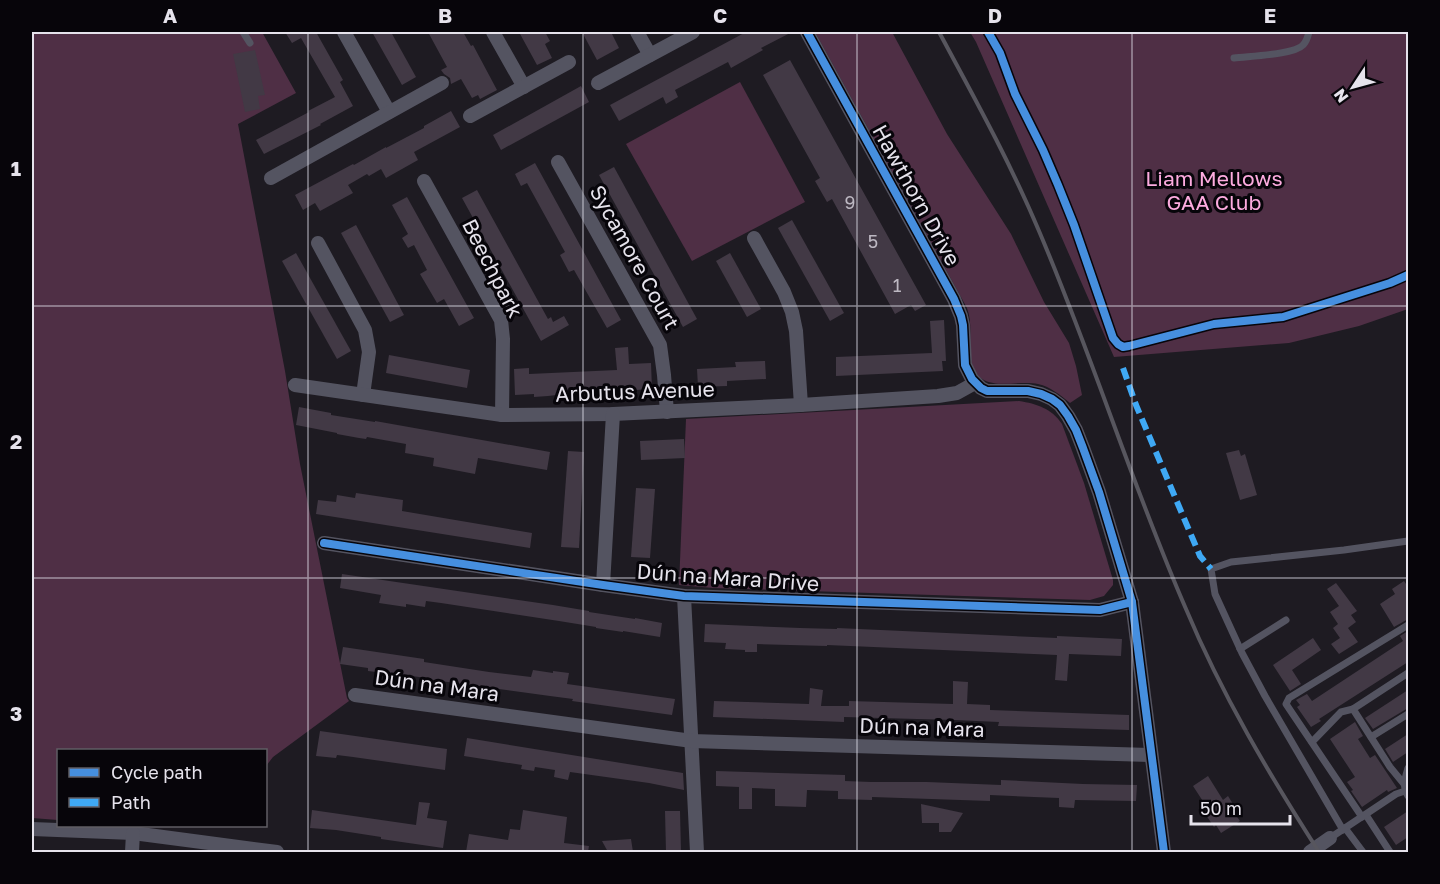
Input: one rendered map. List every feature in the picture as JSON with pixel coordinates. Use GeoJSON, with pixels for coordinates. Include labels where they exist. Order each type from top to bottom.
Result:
{"type":"FeatureCollection","features":[{"type":"Feature","properties":{"kind":"street"},"geometry":{"type":"LineString","coordinates":[[344,32],[389,112]]}},
{"type":"Feature","properties":{"kind":"street"},"geometry":{"type":"LineString","coordinates":[[493,32],[524,87]]}},
{"type":"Feature","properties":{"kind":"street"},"geometry":{"type":"LineString","coordinates":[[637,32],[650,55]]}},
{"type":"Feature","properties":{"kind":"street"},"geometry":{"type":"LineString","coordinates":[[598,83],[693,32]]}},
{"type":"Feature","properties":{"kind":"street","name":"Hawthorn Drive"},"geometry":{"type":"LineString","coordinates":[[807,32],[954,299],[963,325],[965,365],[975,383]]}},
{"type":"Feature","properties":{"kind":"street"},"geometry":{"type":"LineString","coordinates":[[470,116],[524,87],[566,57]]}},
{"type":"Feature","properties":{"kind":"street"},"geometry":{"type":"LineString","coordinates":[[271,178],[442,83]]}},
{"type":"Feature","properties":{"kind":"street","name":"Sycamore Court"},"geometry":{"type":"LineString","coordinates":[[558,162],[660,345],[667,412]]}},
{"type":"Feature","properties":{"kind":"street","name":"Beechpark"},"geometry":{"type":"LineString","coordinates":[[424,181],[501,320],[502,415]]}},
{"type":"Feature","properties":{"kind":"street"},"geometry":{"type":"LineString","coordinates":[[754,238],[784,292],[792,312],[796,331],[801,405]]}},
{"type":"Feature","properties":{"kind":"street"},"geometry":{"type":"LineString","coordinates":[[318,243],[365,330],[369,352],[363,395]]}},
{"type":"Feature","properties":{"kind":"street"},"geometry":{"type":"LineString","coordinates":[[975,383],[987,391],[1017,390],[1041,394],[1052,399],[1060,405],[1076,430],[1099,492],[1132,602],[1164,852]]}},
{"type":"Feature","properties":{"kind":"street","name":"Arbutus Avenue"},"geometry":{"type":"LineString","coordinates":[[295,385],[502,415],[613,414],[801,405],[948,395],[957,393],[975,383]]}},
{"type":"Feature","properties":{"kind":"street"},"geometry":{"type":"LineString","coordinates":[[603,585],[613,414]]}},
{"type":"Feature","properties":{"kind":"street","name":"Dún na Mara Drive"},"geometry":{"type":"LineString","coordinates":[[324,543],[684,596],[1100,610],[1132,602]]}},
{"type":"Feature","properties":{"kind":"street"},"geometry":{"type":"LineString","coordinates":[[684,596],[697,852]]}},
{"type":"Feature","properties":{"kind":"street","name":"Dún na Mara"},"geometry":{"type":"LineString","coordinates":[[355,695],[692,741],[1150,755]]}},
{"type":"Feature","properties":{"kind":"street"},"geometry":{"type":"LineString","coordinates":[[32,829],[133,833],[277,852]]}},
{"type":"Feature","properties":{"kind":"street"},"geometry":{"type":"LineString","coordinates":[[132,852],[133,833]]}},
{"type":"Feature","properties":{"kind":"street"},"geometry":{"type":"LineString","coordinates":[[1310,852],[1330,838]]}},
{"type":"Feature","properties":{"kind":"lane"},"geometry":{"type":"LineString","coordinates":[[243,32],[250,43]]}},
{"type":"Feature","properties":{"kind":"lane"},"geometry":{"type":"LineString","coordinates":[[1234,58],[1298,49],[1304,45],[1309,32]]}},
{"type":"Feature","properties":{"kind":"lane"},"geometry":{"type":"LineString","coordinates":[[1363,852],[1344,829],[1265,696],[1215,594],[1211,569],[1231,562],[1408,541]]}},
{"type":"Feature","properties":{"kind":"lane"},"geometry":{"type":"LineString","coordinates":[[1240,649],[1286,620]]}},
{"type":"Feature","properties":{"kind":"lane"},"geometry":{"type":"LineString","coordinates":[[1390,852],[1286,704],[1289,698],[1408,625]]}},
{"type":"Feature","properties":{"kind":"lane"},"geometry":{"type":"LineString","coordinates":[[1312,742],[1341,712],[1353,708],[1408,673]]}},
{"type":"Feature","properties":{"kind":"lane"},"geometry":{"type":"LineString","coordinates":[[1353,708],[1406,790]]}},
{"type":"Feature","properties":{"kind":"lane"},"geometry":{"type":"LineString","coordinates":[[1371,737],[1408,714]]}},
{"type":"Feature","properties":{"kind":"lane"},"geometry":{"type":"LineString","coordinates":[[1406,790],[1408,768]]}},
{"type":"Feature","properties":{"kind":"lane"},"geometry":{"type":"LineString","coordinates":[[1330,838],[1396,794],[1406,790]]}},
{"type":"Feature","properties":{"kind":"green space"},"geometry":{"type":"Polygon","coordinates":[[[32,32],[262,32],[296,93],[238,124],[285,371],[300,464],[349,701],[273,757],[267,765],[267,749],[57,749],[57,820],[32,818],[32,32]]]}},
{"type":"Feature","properties":{"kind":"green space"},"geometry":{"type":"Polygon","coordinates":[[[815,32],[892,32],[947,134],[1011,234],[1044,302],[1069,343],[1082,395],[1070,403],[1043,385],[991,383],[983,380],[977,374],[972,364],[967,308],[815,32]]]}},
{"type":"Feature","properties":{"kind":"green space","name":"Liam Mellows GAA Club"},"geometry":{"type":"Polygon","coordinates":[[[970,32],[1408,32],[1408,309],[1359,326],[1289,343],[1114,357],[970,32]]]}},
{"type":"Feature","properties":{"kind":"green space"},"geometry":{"type":"Polygon","coordinates":[[[740,82],[805,202],[692,261],[626,144],[740,82]]]}},
{"type":"Feature","properties":{"kind":"green space"},"geometry":{"type":"Polygon","coordinates":[[[1019,401],[1043,408],[1053,414],[1062,424],[1084,483],[1113,580],[1113,585],[1104,596],[1090,600],[679,585],[686,419],[1019,401]]]}},
{"type":"Feature","properties":{"kind":"building"},"geometry":{"type":"Polygon","coordinates":[[[285,32],[316,32],[343,80],[340,82],[353,106],[264,154],[256,140],[335,97],[301,38],[292,43],[285,32]]]}},
{"type":"Feature","properties":{"kind":"building"},"geometry":{"type":"Polygon","coordinates":[[[372,32],[391,32],[416,77],[402,85],[372,32]]]}},
{"type":"Feature","properties":{"kind":"building"},"geometry":{"type":"Polygon","coordinates":[[[428,32],[463,32],[471,46],[473,45],[497,90],[480,99],[478,95],[472,98],[461,79],[451,84],[450,78],[441,70],[447,67],[428,32]]]}},
{"type":"Feature","properties":{"kind":"building"},"geometry":{"type":"Polygon","coordinates":[[[519,32],[545,32],[550,41],[545,44],[552,58],[537,65],[519,32]]]}},
{"type":"Feature","properties":{"kind":"building"},"geometry":{"type":"Polygon","coordinates":[[[582,32],[611,32],[619,48],[597,60],[582,32]]]}},
{"type":"Feature","properties":{"kind":"building"},"geometry":{"type":"Polygon","coordinates":[[[746,32],[792,32],[761,48],[763,50],[731,68],[728,62],[675,90],[678,97],[666,104],[663,97],[619,121],[610,105],[746,32]]]}},
{"type":"Feature","properties":{"kind":"building"},"geometry":{"type":"Polygon","coordinates":[[[255,50],[265,95],[258,96],[260,109],[245,112],[233,54],[255,50]]]}},
{"type":"Feature","properties":{"kind":"building"},"geometry":{"type":"Polygon","coordinates":[[[790,60],[926,305],[915,311],[911,305],[895,314],[832,199],[827,202],[815,181],[820,178],[763,75],[790,60]]]}},
{"type":"Feature","properties":{"kind":"building"},"geometry":{"type":"Polygon","coordinates":[[[581,86],[589,102],[501,150],[493,135],[581,86]]]}},
{"type":"Feature","properties":{"kind":"building"},"geometry":{"type":"Polygon","coordinates":[[[451,111],[460,127],[414,152],[418,160],[386,178],[381,169],[369,176],[367,174],[348,185],[353,193],[320,211],[315,203],[303,210],[295,195],[424,128],[451,111]]]}},
{"type":"Feature","properties":{"kind":"building"},"geometry":{"type":"Polygon","coordinates":[[[535,163],[621,320],[607,328],[574,270],[569,272],[560,255],[565,252],[527,183],[521,186],[515,174],[535,163]]]}},
{"type":"Feature","properties":{"kind":"building"},"geometry":{"type":"Polygon","coordinates":[[[614,167],[697,319],[683,327],[599,175],[614,167]]]}},
{"type":"Feature","properties":{"kind":"building"},"geometry":{"type":"Polygon","coordinates":[[[477,190],[548,319],[551,317],[553,322],[564,316],[569,325],[541,341],[462,198],[477,190]]]}},
{"type":"Feature","properties":{"kind":"building"},"geometry":{"type":"Polygon","coordinates":[[[407,197],[474,318],[459,326],[444,299],[437,303],[420,274],[427,270],[414,245],[408,248],[402,238],[408,234],[392,205],[407,197]]]}},
{"type":"Feature","properties":{"kind":"building"},"geometry":{"type":"Polygon","coordinates":[[[792,220],[844,313],[830,321],[778,228],[792,220]]]}},
{"type":"Feature","properties":{"kind":"building"},"geometry":{"type":"Polygon","coordinates":[[[356,225],[404,315],[390,322],[341,233],[356,225]]]}},
{"type":"Feature","properties":{"kind":"building"},"geometry":{"type":"Polygon","coordinates":[[[296,253],[351,351],[337,359],[282,261],[296,253]]]}},
{"type":"Feature","properties":{"kind":"building"},"geometry":{"type":"Polygon","coordinates":[[[730,253],[761,309],[747,317],[716,261],[730,253]]]}},
{"type":"Feature","properties":{"kind":"building"},"geometry":{"type":"Polygon","coordinates":[[[944,320],[946,361],[942,361],[943,371],[836,376],[836,357],[932,353],[930,321],[944,320]]]}},
{"type":"Feature","properties":{"kind":"building"},"geometry":{"type":"Polygon","coordinates":[[[628,347],[629,364],[651,363],[652,389],[618,391],[618,388],[534,397],[534,394],[515,395],[514,369],[529,368],[529,374],[617,370],[615,348],[628,347]]]}},
{"type":"Feature","properties":{"kind":"building"},"geometry":{"type":"Polygon","coordinates":[[[389,355],[470,370],[467,388],[386,373],[389,355]]]}},
{"type":"Feature","properties":{"kind":"building"},"geometry":{"type":"Polygon","coordinates":[[[765,361],[766,379],[727,381],[727,386],[698,387],[697,369],[736,367],[735,362],[765,361]]]}},
{"type":"Feature","properties":{"kind":"building"},"geometry":{"type":"Polygon","coordinates":[[[299,407],[331,413],[331,415],[550,452],[547,470],[478,458],[475,474],[433,466],[434,458],[405,453],[406,444],[367,437],[366,439],[359,438],[296,425],[299,407]]]}},
{"type":"Feature","properties":{"kind":"building"},"geometry":{"type":"Polygon","coordinates":[[[684,439],[685,458],[641,460],[640,441],[684,439]]]}},
{"type":"Feature","properties":{"kind":"building"},"geometry":{"type":"Polygon","coordinates":[[[1239,450],[1241,456],[1245,454],[1257,495],[1240,500],[1226,453],[1239,450]]]}},
{"type":"Feature","properties":{"kind":"building"},"geometry":{"type":"Polygon","coordinates":[[[568,451],[584,452],[579,548],[561,547],[568,451]]]}},
{"type":"Feature","properties":{"kind":"building"},"geometry":{"type":"Polygon","coordinates":[[[636,488],[655,489],[650,558],[631,557],[636,488]]]}},
{"type":"Feature","properties":{"kind":"building"},"geometry":{"type":"Polygon","coordinates":[[[356,493],[403,500],[402,511],[532,533],[530,548],[316,514],[318,500],[336,502],[337,495],[355,498],[356,493]]]}},
{"type":"Feature","properties":{"kind":"building"},"geometry":{"type":"Polygon","coordinates":[[[342,574],[662,623],[660,637],[426,601],[425,607],[379,603],[381,595],[340,588],[342,574]]]}},
{"type":"Feature","properties":{"kind":"building"},"geometry":{"type":"Polygon","coordinates":[[[1404,581],[1408,587],[1408,619],[1394,627],[1380,604],[1395,594],[1392,589],[1404,581]]]}},
{"type":"Feature","properties":{"kind":"building"},"geometry":{"type":"Polygon","coordinates":[[[1336,583],[1357,611],[1351,615],[1356,622],[1348,628],[1358,642],[1339,654],[1331,644],[1340,638],[1333,628],[1338,624],[1330,612],[1339,606],[1327,589],[1336,583]]]}},
{"type":"Feature","properties":{"kind":"building"},"geometry":{"type":"Polygon","coordinates":[[[705,624],[1122,639],[1121,656],[1069,654],[1067,681],[1055,680],[1057,655],[757,644],[757,652],[745,652],[745,650],[725,649],[726,643],[704,642],[705,624]]]}},
{"type":"Feature","properties":{"kind":"building"},"geometry":{"type":"Polygon","coordinates":[[[1408,631],[1408,662],[1319,719],[1321,721],[1311,727],[1297,707],[1300,705],[1296,700],[1307,694],[1312,701],[1403,641],[1400,636],[1408,631]]]}},
{"type":"Feature","properties":{"kind":"building"},"geometry":{"type":"Polygon","coordinates":[[[1313,638],[1321,650],[1292,670],[1301,684],[1290,691],[1273,665],[1313,638]]]}},
{"type":"Feature","properties":{"kind":"building"},"geometry":{"type":"Polygon","coordinates":[[[343,647],[424,659],[424,662],[531,677],[533,670],[569,673],[567,684],[675,699],[672,715],[368,671],[368,668],[340,664],[343,647]]]}},
{"type":"Feature","properties":{"kind":"building"},"geometry":{"type":"Polygon","coordinates":[[[953,681],[968,682],[967,704],[990,705],[990,710],[1129,715],[1129,730],[998,726],[999,722],[954,720],[844,717],[844,722],[713,717],[714,701],[809,704],[810,688],[823,690],[821,706],[849,706],[849,701],[953,704],[953,681]]]}},
{"type":"Feature","properties":{"kind":"building"},"geometry":{"type":"Polygon","coordinates":[[[1408,690],[1408,708],[1373,729],[1365,718],[1408,690]]]}},
{"type":"Feature","properties":{"kind":"building"},"geometry":{"type":"Polygon","coordinates":[[[1355,722],[1363,736],[1358,739],[1370,758],[1375,755],[1397,788],[1388,792],[1387,790],[1362,807],[1347,782],[1355,777],[1330,739],[1355,722]]]}},
{"type":"Feature","properties":{"kind":"building"},"geometry":{"type":"Polygon","coordinates":[[[320,731],[447,749],[445,770],[337,755],[336,758],[316,756],[320,731]]]}},
{"type":"Feature","properties":{"kind":"building"},"geometry":{"type":"Polygon","coordinates":[[[1408,734],[1408,752],[1393,762],[1385,749],[1408,734]]]}},
{"type":"Feature","properties":{"kind":"building"},"geometry":{"type":"Polygon","coordinates":[[[467,738],[683,773],[684,790],[570,772],[568,780],[554,777],[555,770],[535,767],[534,771],[521,769],[522,765],[464,756],[467,738]]]}},
{"type":"Feature","properties":{"kind":"building"},"geometry":{"type":"Polygon","coordinates":[[[716,771],[845,775],[845,781],[871,782],[1001,785],[1001,780],[1137,785],[1136,801],[1075,800],[1074,808],[1059,807],[1059,798],[990,795],[990,801],[872,797],[872,800],[838,799],[838,791],[807,790],[806,807],[775,806],[775,789],[752,788],[752,809],[739,809],[739,787],[716,786],[716,771]]]}},
{"type":"Feature","properties":{"kind":"building"},"geometry":{"type":"Polygon","coordinates":[[[1208,776],[1223,800],[1228,796],[1238,812],[1235,814],[1240,821],[1221,833],[1204,812],[1208,809],[1193,786],[1208,776]]]}},
{"type":"Feature","properties":{"kind":"building"},"geometry":{"type":"Polygon","coordinates":[[[419,802],[430,803],[427,818],[447,821],[443,848],[336,830],[310,828],[312,810],[416,825],[419,802]]]}},
{"type":"Feature","properties":{"kind":"building"},"geometry":{"type":"Polygon","coordinates":[[[921,804],[963,813],[951,832],[939,832],[939,823],[922,823],[921,804]]]}},
{"type":"Feature","properties":{"kind":"building"},"geometry":{"type":"Polygon","coordinates":[[[523,810],[567,817],[564,843],[589,846],[588,852],[466,852],[469,834],[508,840],[510,829],[520,830],[523,810]]]}},
{"type":"Feature","properties":{"kind":"building"},"geometry":{"type":"Polygon","coordinates":[[[665,811],[680,811],[681,852],[666,852],[665,811]]]}},
{"type":"Feature","properties":{"kind":"building"},"geometry":{"type":"Polygon","coordinates":[[[1408,811],[1408,837],[1396,845],[1384,827],[1408,811]]]}},
{"type":"Feature","properties":{"kind":"building"},"geometry":{"type":"Polygon","coordinates":[[[631,839],[633,852],[608,852],[602,841],[631,839]]]}},
{"type":"Feature","properties":{"kind":"railway"},"geometry":{"type":"LineString","coordinates":[[939,32],[1028,205],[1077,325],[1166,562],[1200,641],[1247,734],[1319,852]]}},
{"type":"Feature","properties":{"kind":"marked path"},"geometry":{"type":"LineString","coordinates":[[1123,368],[1136,405],[1200,556],[1211,569]]}},
{"type":"Feature","properties":{"kind":"cycle path"},"geometry":{"type":"LineString","coordinates":[[807,32],[954,299],[963,325],[965,365],[972,379],[987,391],[1028,391],[1052,399],[1060,405],[1076,430],[1099,492],[1132,602],[1164,852]]}},
{"type":"Feature","properties":{"kind":"cycle path"},"geometry":{"type":"LineString","coordinates":[[988,32],[1000,53],[1015,94],[1058,185],[1113,338],[1123,347],[1214,324],[1283,317],[1390,283],[1408,275]]}},
{"type":"Feature","properties":{"kind":"cycle path"},"geometry":{"type":"LineString","coordinates":[[324,543],[684,596],[1100,610],[1132,602]]}}]}
